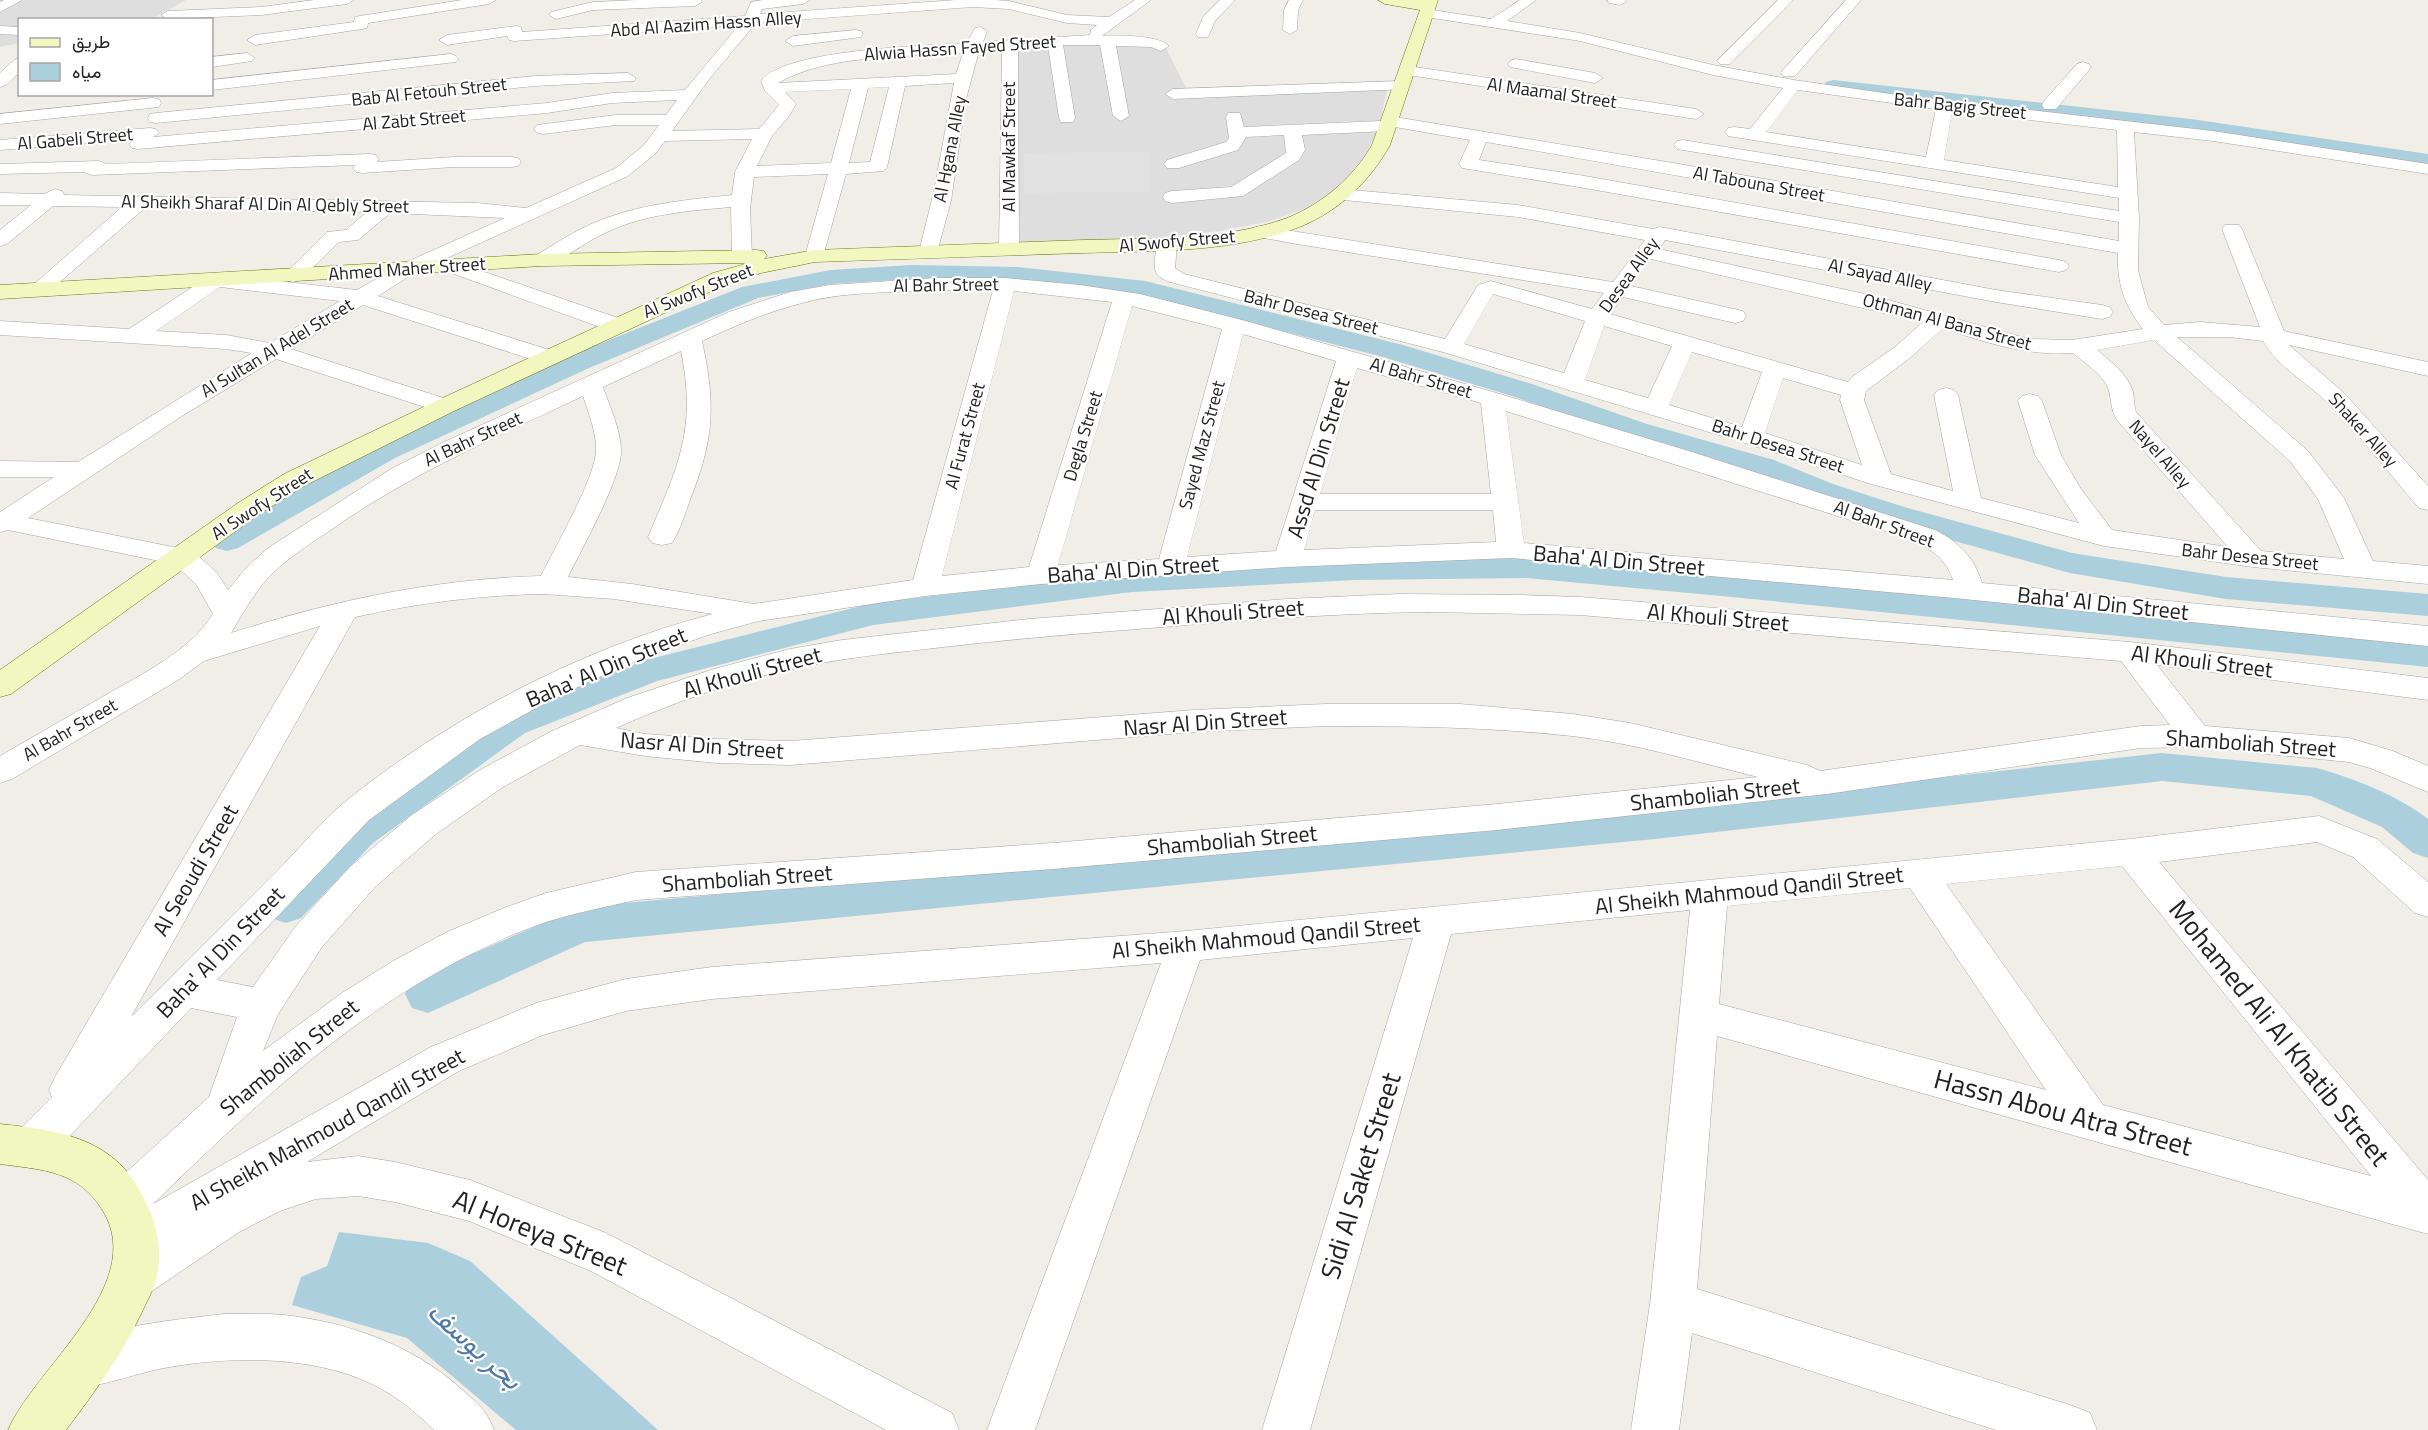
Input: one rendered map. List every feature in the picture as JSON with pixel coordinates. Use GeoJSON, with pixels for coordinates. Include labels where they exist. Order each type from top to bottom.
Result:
{"type":"FeatureCollection","features":[{"type":"Feature","properties":{"kind":"street"},"geometry":{"type":"LineString","coordinates":[[164,17],[191,0]]}},
{"type":"Feature","properties":{"kind":"street"},"geometry":{"type":"LineString","coordinates":[[242,27],[420,5],[489,0]]}},
{"type":"Feature","properties":{"kind":"street","name":"Al Sultan Al Adel Street"},"geometry":{"type":"LineString","coordinates":[[2,523],[272,350],[407,269],[622,172],[638,161],[665,128],[685,85],[704,75],[750,21],[758,4],[803,0]]}},
{"type":"Feature","properties":{"kind":"street"},"geometry":{"type":"LineString","coordinates":[[1088,39],[1144,0]]}},
{"type":"Feature","properties":{"kind":"street"},"geometry":{"type":"LineString","coordinates":[[1203,34],[1208,20],[1228,0]]}},
{"type":"Feature","properties":{"kind":"street"},"geometry":{"type":"LineString","coordinates":[[1290,30],[1291,10],[1296,0]]}},
{"type":"Feature","properties":{"kind":"street"},"geometry":{"type":"LineString","coordinates":[[1385,0],[1429,7]]}},
{"type":"Feature","properties":{"kind":"street"},"geometry":{"type":"LineString","coordinates":[[1496,22],[1528,0]]}},
{"type":"Feature","properties":{"kind":"street"},"geometry":{"type":"LineString","coordinates":[[1725,61],[1786,0]]}},
{"type":"Feature","properties":{"kind":"street"},"geometry":{"type":"LineString","coordinates":[[1755,135],[1801,80],[1854,0]]}},
{"type":"Feature","properties":{"kind":"street"},"geometry":{"type":"LineString","coordinates":[[556,15],[577,4],[695,1],[704,20]]}},
{"type":"Feature","properties":{"kind":"street","name":"Abd Al Aazim Hassn Alley"},"geometry":{"type":"LineString","coordinates":[[213,84],[374,62],[449,47],[510,20],[750,21],[778,19],[879,32],[928,4],[948,5],[976,2],[994,3],[1074,20],[1112,22]]}},
{"type":"Feature","properties":{"kind":"street","name":"Al Hgana Alley"},"geometry":{"type":"LineString","coordinates":[[929,252],[946,176],[963,78],[972,47],[994,3]]}},
{"type":"Feature","properties":{"kind":"street"},"geometry":{"type":"LineString","coordinates":[[1042,13],[1058,4]]}},
{"type":"Feature","properties":{"kind":"street"},"geometry":{"type":"LineString","coordinates":[[420,5],[449,47]]}},
{"type":"Feature","properties":{"kind":"street"},"geometry":{"type":"LineString","coordinates":[[922,51],[948,5]]}},
{"type":"Feature","properties":{"kind":"street","name":"Bahr Bagig Street"},"geometry":{"type":"LineString","coordinates":[[1429,7],[1496,22],[1725,61],[1801,80],[1945,105],[2125,125],[2428,169]]}},
{"type":"Feature","properties":{"kind":"street","name":"Al Swofy Street"},"geometry":{"type":"LineString","coordinates":[[0,686],[248,509],[294,480],[616,325],[739,272],[776,262],[815,256],[1167,244],[1226,239],[1260,232],[1303,218],[1341,195],[1372,161],[1388,124],[1429,7]]}},
{"type":"Feature","properties":{"kind":"street"},"geometry":{"type":"LineString","coordinates":[[164,17],[282,9],[356,12]]}},
{"type":"Feature","properties":{"kind":"street"},"geometry":{"type":"LineString","coordinates":[[356,12],[369,39]]}},
{"type":"Feature","properties":{"kind":"street"},"geometry":{"type":"LineString","coordinates":[[255,39],[356,12]]}},
{"type":"Feature","properties":{"kind":"street"},"geometry":{"type":"LineString","coordinates":[[778,19],[810,63]]}},
{"type":"Feature","properties":{"kind":"street"},"geometry":{"type":"LineString","coordinates":[[510,20],[518,61],[535,81]]}},
{"type":"Feature","properties":{"kind":"street"},"geometry":{"type":"LineString","coordinates":[[0,30],[18,31]]}},
{"type":"Feature","properties":{"kind":"street"},"geometry":{"type":"LineString","coordinates":[[793,41],[879,32]]}},
{"type":"Feature","properties":{"kind":"street","name":"Alwia Hassn Fayed Street"},"geometry":{"type":"LineString","coordinates":[[771,88],[770,81],[775,76],[879,32],[922,51],[1088,39],[1153,43],[1161,46]]}},
{"type":"Feature","properties":{"kind":"street"},"geometry":{"type":"LineString","coordinates":[[1107,40],[1121,117]]}},
{"type":"Feature","properties":{"kind":"street"},"geometry":{"type":"LineString","coordinates":[[1055,41],[1067,118]]}},
{"type":"Feature","properties":{"kind":"street"},"geometry":{"type":"LineString","coordinates":[[707,44],[730,42]]}},
{"type":"Feature","properties":{"kind":"street","name":"Al Mawkaf Street"},"geometry":{"type":"LineString","coordinates":[[1009,249],[1010,44]]}},
{"type":"Feature","properties":{"kind":"street","name":"Bahr Bagig Street"},"geometry":{"type":"LineString","coordinates":[[1668,53],[1732,74],[2187,118],[2428,158]]}},
{"type":"Feature","properties":{"kind":"street"},"geometry":{"type":"LineString","coordinates":[[213,62],[247,58]]}},
{"type":"Feature","properties":{"kind":"street"},"geometry":{"type":"LineString","coordinates":[[1504,86],[1518,60],[1610,81]]}},
{"type":"Feature","properties":{"kind":"street"},"geometry":{"type":"LineString","coordinates":[[0,82],[18,65]]}},
{"type":"Feature","properties":{"kind":"street"},"geometry":{"type":"LineString","coordinates":[[2050,105],[2083,67]]}},
{"type":"Feature","properties":{"kind":"street","name":"Bab Al Fetouh Street"},"geometry":{"type":"LineString","coordinates":[[149,119],[535,81],[648,77]]}},
{"type":"Feature","properties":{"kind":"street"},"geometry":{"type":"LineString","coordinates":[[771,88],[963,78]]}},
{"type":"Feature","properties":{"kind":"street","name":"Al Maamal Street"},"geometry":{"type":"LineString","coordinates":[[1173,94],[1404,79],[1504,86],[1755,135],[2127,194]]}},
{"type":"Feature","properties":{"kind":"street"},"geometry":{"type":"LineString","coordinates":[[744,172],[876,168],[880,166],[897,81]]}},
{"type":"Feature","properties":{"kind":"street"},"geometry":{"type":"LineString","coordinates":[[815,256],[861,83]]}},
{"type":"Feature","properties":{"kind":"street","name":"Al Zabt Street"},"geometry":{"type":"LineString","coordinates":[[149,119],[547,108],[685,85]]}},
{"type":"Feature","properties":{"kind":"street"},"geometry":{"type":"LineString","coordinates":[[742,256],[740,200],[744,172],[764,134],[788,104],[771,88]]}},
{"type":"Feature","properties":{"kind":"street"},"geometry":{"type":"LineString","coordinates":[[1173,164],[1232,146],[1238,138],[1229,92]]}},
{"type":"Feature","properties":{"kind":"street"},"geometry":{"type":"LineString","coordinates":[[1673,168],[1683,145],[1701,124],[1705,99]]}},
{"type":"Feature","properties":{"kind":"street"},"geometry":{"type":"LineString","coordinates":[[1934,164],[1945,105]]}},
{"type":"Feature","properties":{"kind":"street"},"geometry":{"type":"LineString","coordinates":[[0,119],[149,119]]}},
{"type":"Feature","properties":{"kind":"street"},"geometry":{"type":"LineString","coordinates":[[0,240],[47,200],[95,168],[149,119]]}},
{"type":"Feature","properties":{"kind":"street","name":"Al Gabeli Street"},"geometry":{"type":"LineString","coordinates":[[0,145],[149,119]]}},
{"type":"Feature","properties":{"kind":"street"},"geometry":{"type":"LineString","coordinates":[[1460,133],[1472,119],[1643,146]]}},
{"type":"Feature","properties":{"kind":"street"},"geometry":{"type":"LineString","coordinates":[[531,130],[616,120],[665,128],[764,134]]}},
{"type":"Feature","properties":{"kind":"street","name":"Al Tabouna Street"},"geometry":{"type":"LineString","coordinates":[[1237,132],[1388,124],[1460,133],[1673,168],[2128,249]]}},
{"type":"Feature","properties":{"kind":"street"},"geometry":{"type":"LineString","coordinates":[[2125,125],[2129,218],[2128,270],[2138,308],[2158,332],[2299,456],[2331,498],[2361,569]]}},
{"type":"Feature","properties":{"kind":"street"},"geometry":{"type":"LineString","coordinates":[[1172,197],[1227,194],[1243,188],[1293,156],[1296,150],[1292,130]]}},
{"type":"Feature","properties":{"kind":"street"},"geometry":{"type":"LineString","coordinates":[[1480,136],[1468,165],[1681,199],[2059,266]]}},
{"type":"Feature","properties":{"kind":"street"},"geometry":{"type":"LineString","coordinates":[[1683,145],[2129,218]]}},
{"type":"Feature","properties":{"kind":"street"},"geometry":{"type":"LineString","coordinates":[[0,169],[370,159],[362,168],[454,162],[512,162],[477,209]]}},
{"type":"Feature","properties":{"kind":"street","name":"Desea Alley"},"geometry":{"type":"LineString","coordinates":[[1572,383],[1597,317],[1655,240],[1697,173]]}},
{"type":"Feature","properties":{"kind":"street"},"geometry":{"type":"LineString","coordinates":[[1341,195],[1518,211],[1655,240]]}},
{"type":"Feature","properties":{"kind":"street","name":"Al Sheikh Sharaf Al Din Al Qebly Street"},"geometry":{"type":"LineString","coordinates":[[0,199],[477,209],[529,214]]}},
{"type":"Feature","properties":{"kind":"street"},"geometry":{"type":"LineString","coordinates":[[542,260],[586,234],[627,217],[667,208],[740,200]]}},
{"type":"Feature","properties":{"kind":"street"},"geometry":{"type":"LineString","coordinates":[[39,290],[140,202]]}},
{"type":"Feature","properties":{"kind":"street"},"geometry":{"type":"LineString","coordinates":[[292,276],[334,236],[351,236],[386,207]]}},
{"type":"Feature","properties":{"kind":"street","name":"Shaker Alley"},"geometry":{"type":"LineString","coordinates":[[2232,229],[2272,335],[2284,355],[2339,400],[2428,502]]}},
{"type":"Feature","properties":{"kind":"street"},"geometry":{"type":"LineString","coordinates":[[1260,232],[1389,254],[1558,278],[1735,316]]}},
{"type":"Feature","properties":{"kind":"street","name":"Al Sayad Alley"},"geometry":{"type":"LineString","coordinates":[[1655,240],[2015,300],[2102,312]]}},
{"type":"Feature","properties":{"kind":"street","name":"Othman Al Bana Street"},"geometry":{"type":"LineString","coordinates":[[1655,240],[1810,288],[1940,320],[2005,342],[2032,346],[2078,346],[2158,332],[2213,330],[2272,335],[2428,369]]}},
{"type":"Feature","properties":{"kind":"street","name":"Bahr Desea Street"},"geometry":{"type":"LineString","coordinates":[[1167,244],[1166,271],[1177,278],[1451,347],[1750,437],[1880,479],[1969,503],[2104,538],[2253,559],[2428,575]]}},
{"type":"Feature","properties":{"kind":"street","name":"Ahmed Maher Street"},"geometry":{"type":"LineString","coordinates":[[0,292],[542,260],[815,256]]}},
{"type":"Feature","properties":{"kind":"street"},"geometry":{"type":"LineString","coordinates":[[650,310],[686,278],[687,272],[670,258]]}},
{"type":"Feature","properties":{"kind":"street"},"geometry":{"type":"LineString","coordinates":[[450,266],[616,325]]}},
{"type":"Feature","properties":{"kind":"street"},"geometry":{"type":"LineString","coordinates":[[135,335],[216,280],[361,297],[548,357]]}},
{"type":"Feature","properties":{"kind":"street","name":"Al Bahr Street"},"geometry":{"type":"LineString","coordinates":[[0,771],[167,673],[194,654],[215,634],[240,594],[257,573],[278,554],[351,504],[451,448],[690,339],[766,306],[830,291],[936,284],[1005,284],[1080,291],[1124,298],[1234,325],[1492,399],[1914,531],[1938,543],[1958,557],[1965,568],[1970,590]]}},
{"type":"Feature","properties":{"kind":"street","name":"Al Furat Street"},"geometry":{"type":"LineString","coordinates":[[925,587],[1005,284]]}},
{"type":"Feature","properties":{"kind":"street"},"geometry":{"type":"LineString","coordinates":[[1451,347],[1488,287],[1854,391]]}},
{"type":"Feature","properties":{"kind":"street","name":"Degla Street"},"geometry":{"type":"LineString","coordinates":[[1041,575],[1124,298]]}},
{"type":"Feature","properties":{"kind":"street"},"geometry":{"type":"LineString","coordinates":[[1880,479],[1852,400],[1854,391],[1860,382],[1903,352],[1940,320]]}},
{"type":"Feature","properties":{"kind":"street","name":"Sayed Maz Street"},"geometry":{"type":"LineString","coordinates":[[1171,565],[1234,325]]}},
{"type":"Feature","properties":{"kind":"street"},"geometry":{"type":"LineString","coordinates":[[0,328],[226,342],[272,350],[445,406]]}},
{"type":"Feature","properties":{"kind":"street"},"geometry":{"type":"LineString","coordinates":[[662,537],[696,443],[700,413],[699,386],[690,339]]}},
{"type":"Feature","properties":{"kind":"street"},"geometry":{"type":"LineString","coordinates":[[1655,408],[1685,342]]}},
{"type":"Feature","properties":{"kind":"street","name":"Nayel Alley"},"geometry":{"type":"LineString","coordinates":[[2078,346],[2114,378],[2119,387],[2121,408],[2126,415],[2253,559]]}},
{"type":"Feature","properties":{"kind":"street","name":"Assd Al Din Street"},"geometry":{"type":"LineString","coordinates":[[1287,559],[1349,357]]}},
{"type":"Feature","properties":{"kind":"street"},"geometry":{"type":"LineString","coordinates":[[1750,437],[1775,368]]}},
{"type":"Feature","properties":{"kind":"street"},"geometry":{"type":"LineString","coordinates":[[550,586],[604,474],[609,452],[607,433],[591,385]]}},
{"type":"Feature","properties":{"kind":"street"},"geometry":{"type":"LineString","coordinates":[[1946,394],[1969,503]]}},
{"type":"Feature","properties":{"kind":"street"},"geometry":{"type":"LineString","coordinates":[[1492,399],[1512,550]]}},
{"type":"Feature","properties":{"kind":"street"},"geometry":{"type":"LineString","coordinates":[[2030,401],[2041,440],[2050,457],[2080,506],[2104,538]]}},
{"type":"Feature","properties":{"kind":"street"},"geometry":{"type":"LineString","coordinates":[[0,469],[82,470]]}},
{"type":"Feature","properties":{"kind":"street"},"geometry":{"type":"LineString","coordinates":[[1304,502],[1505,502]]}},
{"type":"Feature","properties":{"kind":"street"},"geometry":{"type":"LineString","coordinates":[[2,523],[183,557],[207,579],[228,614]]}},
{"type":"Feature","properties":{"kind":"street","name":"Baha' Al Din Street"},"geometry":{"type":"LineString","coordinates":[[25,1141],[183,990],[357,811],[413,769],[470,731],[527,699],[643,647],[701,627],[759,612],[925,587],[1041,575],[1171,565],[1512,550],[1970,590],[2428,636]]}},
{"type":"Feature","properties":{"kind":"street"},"geometry":{"type":"LineString","coordinates":[[194,654],[345,609],[451,591],[501,586],[594,588],[759,612]]}},
{"type":"Feature","properties":{"kind":"street","name":"Al Khouli Street"},"geometry":{"type":"LineString","coordinates":[[227,1104],[248,1036],[262,1005],[289,961],[328,912],[384,857],[444,809],[493,778],[578,733],[668,694],[730,674],[792,658],[853,647],[1024,628],[1340,605],[1454,603],[1580,606],[2130,652],[2428,689]]}},
{"type":"Feature","properties":{"kind":"street","name":"Al Seoudi Street"},"geometry":{"type":"LineString","coordinates":[[25,1141],[345,609]]}},
{"type":"Feature","properties":{"kind":"street"},"geometry":{"type":"LineString","coordinates":[[2130,652],[2196,736]]}},
{"type":"Feature","properties":{"kind":"street","name":"Nasr Al Din Street"},"geometry":{"type":"LineString","coordinates":[[578,733],[645,745],[717,751],[791,753],[1194,721],[1326,714],[1461,715],[1573,725],[1630,734],[1688,746],[1827,782]]}},
{"type":"Feature","properties":{"kind":"street","name":"Shamboliah Street"},"geometry":{"type":"LineString","coordinates":[[131,1239],[227,1104],[338,1014],[397,975],[457,943],[517,918],[577,899],[636,886],[1053,856],[1508,815],[1827,782],[2141,736],[2196,736],[2349,750],[2381,759],[2428,780]]}},
{"type":"Feature","properties":{"kind":"street","name":"Al Sheikh Mahmoud Qandil Street"},"geometry":{"type":"LineString","coordinates":[[131,1239],[445,1059],[536,1020],[626,995],[712,983],[1186,946],[2130,852],[2319,829],[2365,848],[2428,903]]}},
{"type":"Feature","properties":{"kind":"street","name":"Mohamed Ali Al Khatib Street"},"geometry":{"type":"LineString","coordinates":[[2130,852],[2428,1213]]}},
{"type":"Feature","properties":{"kind":"street"},"geometry":{"type":"LineString","coordinates":[[1918,873],[2090,1121]]}},
{"type":"Feature","properties":{"kind":"street"},"geometry":{"type":"LineString","coordinates":[[1655,1430],[1673,1304],[1710,894]]}},
{"type":"Feature","properties":{"kind":"street","name":"Sidi Al Saket Street"},"geometry":{"type":"LineString","coordinates":[[1286,1430],[1437,921]]}},
{"type":"Feature","properties":{"kind":"street"},"geometry":{"type":"LineString","coordinates":[[1011,1430],[1186,946]]}},
{"type":"Feature","properties":{"kind":"street"},"geometry":{"type":"LineString","coordinates":[[183,990],[262,1005]]}},
{"type":"Feature","properties":{"kind":"street","name":"Hassn Abou Atra Street"},"geometry":{"type":"LineString","coordinates":[[1700,1015],[2428,1213]]}},
{"type":"Feature","properties":{"kind":"street"},"geometry":{"type":"LineString","coordinates":[[25,1141],[71,1156],[103,1174],[131,1239],[115,1317],[87,1362],[34,1430]]}},
{"type":"Feature","properties":{"kind":"street","name":"Al Horeya Street"},"geometry":{"type":"LineString","coordinates":[[131,1239],[224,1217],[270,1193],[316,1179],[358,1176],[395,1182],[470,1201],[606,1255],[935,1430]]}},
{"type":"Feature","properties":{"kind":"street"},"geometry":{"type":"LineString","coordinates":[[1673,1304],[2073,1430]]}},
{"type":"Feature","properties":{"kind":"street"},"geometry":{"type":"LineString","coordinates":[[87,1362],[161,1345],[224,1337],[283,1338],[336,1347],[386,1365],[429,1392],[470,1430]]}},
{"type":"Feature","properties":{"kind":"shaded area"},"geometry":{"type":"Polygon","coordinates":[[[0,0],[186,0],[154,18],[18,18],[18,43],[0,47],[0,0]]]}},
{"type":"Feature","properties":{"kind":"shaded area"},"geometry":{"type":"Polygon","coordinates":[[[1080,40],[1165,46],[1188,92],[1388,85],[1378,131],[1358,169],[1337,190],[1313,206],[1270,221],[1227,230],[1178,236],[1012,244],[1012,45],[1080,40]]]}},
{"type":"Feature","properties":{"kind":"shaded area"},"geometry":{"type":"Polygon","coordinates":[[[1150,152],[1150,192],[1024,193],[1024,153],[1150,152]]]}},
{"type":"Feature","properties":{"kind":"water","name":"بحر يوسف"},"geometry":{"type":"Polygon","coordinates":[[[339,1232],[428,1243],[470,1261],[658,1430],[516,1430],[407,1338],[292,1305],[301,1277],[327,1266],[339,1232]]]}},
{"type":"Feature","properties":{"kind":"waterway"},"geometry":{"type":"LineString","coordinates":[[1833,86],[2191,125],[2428,160]]}},
{"type":"Feature","properties":{"kind":"waterway"},"geometry":{"type":"LineString","coordinates":[[227,541],[384,452],[579,362],[751,292],[831,277],[911,272],[1018,274],[1136,286],[1393,351],[1522,390],[1637,430],[1763,466],[1822,491],[1893,514],[2070,563],[2226,588],[2428,605]]}},
{"type":"Feature","properties":{"kind":"waterway"},"geometry":{"type":"LineString","coordinates":[[286,906],[359,832],[512,724],[646,672],[873,614],[1132,582],[1355,570],[1526,568],[1732,586],[2428,655]]}},
{"type":"Feature","properties":{"kind":"waterway"},"geometry":{"type":"LineString","coordinates":[[428,994],[580,925],[1655,824],[2162,767],[2317,782],[2396,816],[2428,842]]}}]}
